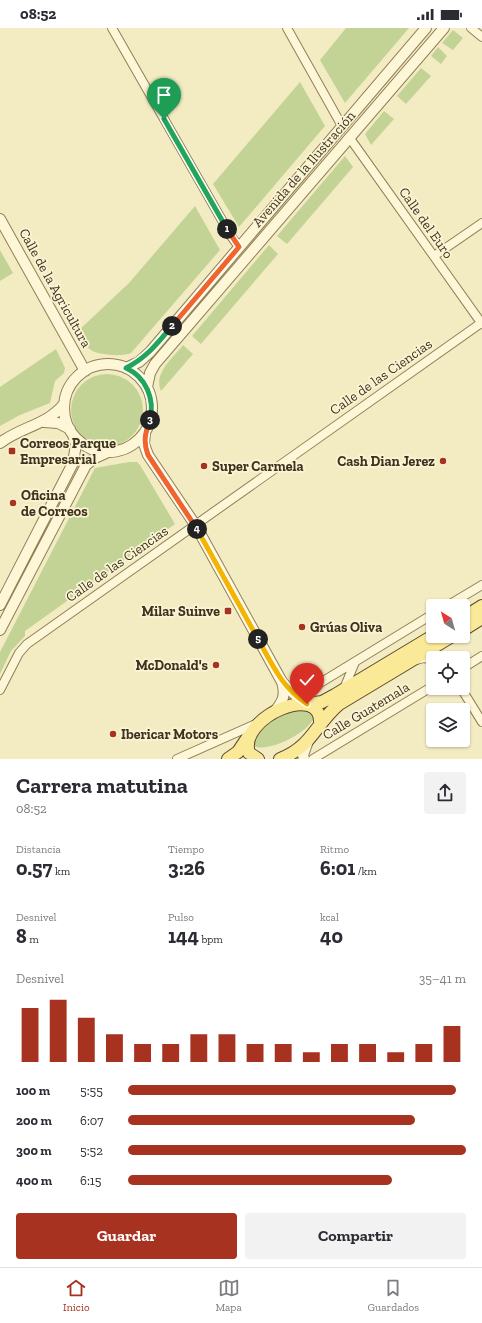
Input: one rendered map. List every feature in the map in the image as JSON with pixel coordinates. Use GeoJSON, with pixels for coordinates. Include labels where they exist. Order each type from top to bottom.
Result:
{"type":"FeatureCollection","features":[{"type":"Feature","properties":{"kind":"main road"},"geometry":{"type":"LineString","coordinates":[[470,614],[482,606]]}},
{"type":"Feature","properties":{"kind":"main road"},"geometry":{"type":"LineString","coordinates":[[470,626],[482,618]]}},
{"type":"Feature","properties":{"kind":"main road"},"geometry":{"type":"LineString","coordinates":[[228,759],[238,752],[259,723],[273,714],[287,707],[322,702],[426,640]]}},
{"type":"Feature","properties":{"kind":"main road"},"geometry":{"type":"LineString","coordinates":[[280,759],[300,748],[308,741],[328,713],[339,704],[440,643]]}},
{"type":"Feature","properties":{"kind":"main road"},"geometry":{"type":"LineString","coordinates":[[307,704],[318,712],[320,717],[320,725]]}},
{"type":"Feature","properties":{"kind":"main road"},"geometry":{"type":"LineString","coordinates":[[248,737],[247,744],[249,752],[258,759]]}},
{"type":"Feature","properties":{"kind":"street"},"geometry":{"type":"LineString","coordinates":[[112,28],[231,236],[239,247]]}},
{"type":"Feature","properties":{"kind":"street"},"geometry":{"type":"LineString","coordinates":[[287,28],[342,126]]}},
{"type":"Feature","properties":{"kind":"street","name":"Avenida de la Ilustración"},"geometry":{"type":"LineString","coordinates":[[126,368],[139,362],[150,352],[426,28]]}},
{"type":"Feature","properties":{"kind":"street","name":"Avenida de la Ilustración"},"geometry":{"type":"LineString","coordinates":[[147,387],[150,373],[155,364],[444,28]]}},
{"type":"Feature","properties":{"kind":"street"},"geometry":{"type":"LineString","coordinates":[[471,28],[482,37]]}},
{"type":"Feature","properties":{"kind":"street","name":"Calle del Euro"},"geometry":{"type":"LineString","coordinates":[[350,137],[482,324]]}},
{"type":"Feature","properties":{"kind":"street","name":"Calle de la Agricultura"},"geometry":{"type":"LineString","coordinates":[[0,219],[85,371]]}},
{"type":"Feature","properties":{"kind":"street"},"geometry":{"type":"LineString","coordinates":[[434,256],[482,223]]}},
{"type":"Feature","properties":{"kind":"street","name":"Calle de las Ciencias"},"geometry":{"type":"LineString","coordinates":[[0,690],[19,653],[27,644],[482,324]]}},
{"type":"Feature","properties":{"kind":"street"},"geometry":{"type":"LineString","coordinates":[[0,605],[73,463],[76,444],[65,417],[64,404],[68,391],[76,378],[85,371],[103,365],[118,365],[126,368],[138,376],[147,387],[152,404],[151,419],[145,432],[137,441],[125,448],[108,452],[95,458],[86,465],[0,630]]}},
{"type":"Feature","properties":{"kind":"street"},"geometry":{"type":"LineString","coordinates":[[0,443],[10,435],[44,422],[55,415],[64,404]]}},
{"type":"Feature","properties":{"kind":"street"},"geometry":{"type":"LineString","coordinates":[[44,422],[58,423],[71,431],[79,441],[90,448],[108,452]]}},
{"type":"Feature","properties":{"kind":"street"},"geometry":{"type":"LineString","coordinates":[[145,432],[144,444],[148,455],[196,526],[282,682],[285,692],[283,700],[273,714]]}},
{"type":"Feature","properties":{"kind":"street"},"geometry":{"type":"LineString","coordinates":[[125,448],[138,450],[148,455]]}},
{"type":"Feature","properties":{"kind":"street"},"geometry":{"type":"LineString","coordinates":[[459,599],[482,585]]}},
{"type":"Feature","properties":{"kind":"street"},"geometry":{"type":"LineString","coordinates":[[290,691],[299,693],[307,691],[426,618]]}},
{"type":"Feature","properties":{"kind":"street"},"geometry":{"type":"LineString","coordinates":[[470,664],[482,656]]}},
{"type":"Feature","properties":{"kind":"street"},"geometry":{"type":"LineString","coordinates":[[411,660],[426,658]]}},
{"type":"Feature","properties":{"kind":"street"},"geometry":{"type":"LineString","coordinates":[[342,690],[355,662]]}},
{"type":"Feature","properties":{"kind":"street"},"geometry":{"type":"LineString","coordinates":[[282,682],[290,691],[307,704]]}},
{"type":"Feature","properties":{"kind":"street","name":"Calle Guatemala"},"geometry":{"type":"LineString","coordinates":[[313,759],[426,690]]}},
{"type":"Feature","properties":{"kind":"street"},"geometry":{"type":"LineString","coordinates":[[465,695],[482,722]]}},
{"type":"Feature","properties":{"kind":"street"},"geometry":{"type":"LineString","coordinates":[[177,759],[259,723]]}},
{"type":"Feature","properties":{"kind":"street"},"geometry":{"type":"LineString","coordinates":[[304,759],[303,754],[308,741]]}},
{"type":"Feature","properties":{"kind":"green space"},"geometry":{"type":"Polygon","coordinates":[[[346,28],[409,28],[345,103],[320,60],[346,28]]]}},
{"type":"Feature","properties":{"kind":"green space"},"geometry":{"type":"Polygon","coordinates":[[[453,30],[463,38],[453,50],[442,43],[453,30]]]}},
{"type":"Feature","properties":{"kind":"green space"},"geometry":{"type":"Polygon","coordinates":[[[438,47],[447,56],[441,64],[431,56],[438,47]]]}},
{"type":"Feature","properties":{"kind":"green space"},"geometry":{"type":"Polygon","coordinates":[[[421,68],[431,76],[406,104],[397,96],[421,68]]]}},
{"type":"Feature","properties":{"kind":"green space"},"geometry":{"type":"Polygon","coordinates":[[[300,82],[325,126],[239,227],[213,184],[300,82]]]}},
{"type":"Feature","properties":{"kind":"green space"},"geometry":{"type":"Polygon","coordinates":[[[384,111],[394,119],[371,145],[365,134],[384,111]]]}},
{"type":"Feature","properties":{"kind":"green space"},"geometry":{"type":"Polygon","coordinates":[[[345,156],[353,167],[287,244],[277,236],[345,156]]]}},
{"type":"Feature","properties":{"kind":"green space"},"geometry":{"type":"Polygon","coordinates":[[[195,206],[220,250],[131,353],[111,355],[94,352],[91,350],[85,344],[78,331],[129,283],[195,206]]]}},
{"type":"Feature","properties":{"kind":"green space"},"geometry":{"type":"Polygon","coordinates":[[[269,245],[278,254],[201,344],[192,336],[269,245]]]}},
{"type":"Feature","properties":{"kind":"green space"},"geometry":{"type":"Polygon","coordinates":[[[0,250],[13,273],[0,281],[0,250]]]}},
{"type":"Feature","properties":{"kind":"green space"},"geometry":{"type":"Polygon","coordinates":[[[183,345],[193,354],[161,391],[159,384],[162,372],[165,366],[183,345]]]}},
{"type":"Feature","properties":{"kind":"green space"},"geometry":{"type":"Polygon","coordinates":[[[56,349],[65,368],[64,373],[55,381],[50,403],[20,415],[0,426],[0,387],[56,349]]]}},
{"type":"Feature","properties":{"kind":"green space"},"geometry":{"type":"Polygon","coordinates":[[[107,374],[127,380],[137,390],[143,410],[137,430],[127,440],[107,446],[87,440],[77,430],[71,410],[77,390],[87,380],[107,374]]]}},
{"type":"Feature","properties":{"kind":"green space"},"geometry":{"type":"Polygon","coordinates":[[[137,462],[140,465],[175,524],[25,631],[25,636],[11,651],[0,674],[0,652],[95,468],[137,462]]]}},
{"type":"Feature","properties":{"kind":"green space"},"geometry":{"type":"Polygon","coordinates":[[[299,709],[311,712],[313,718],[309,725],[299,733],[287,741],[273,746],[261,748],[253,745],[261,732],[271,722],[299,709]]]}},
{"type":"Feature","properties":{"kind":"place","name":"Correos Parque Empresarial"},"geometry":{"type":"Point","coordinates":[12,451]}},
{"type":"Feature","properties":{"kind":"place","name":"Cash Dian Jerez"},"geometry":{"type":"Point","coordinates":[443,461]}},
{"type":"Feature","properties":{"kind":"place","name":"Super Carmela"},"geometry":{"type":"Point","coordinates":[204,466]}},
{"type":"Feature","properties":{"kind":"place","name":"Oficina de Correos"},"geometry":{"type":"Point","coordinates":[13,503]}},
{"type":"Feature","properties":{"kind":"place","name":"Milar Suinve"},"geometry":{"type":"Point","coordinates":[228,611]}},
{"type":"Feature","properties":{"kind":"place","name":"Grúas Oliva"},"geometry":{"type":"Point","coordinates":[302,627]}},
{"type":"Feature","properties":{"kind":"place","name":"McDonald's"},"geometry":{"type":"Point","coordinates":[216,665]}},
{"type":"Feature","properties":{"kind":"place","name":"Ibericar Motors"},"geometry":{"type":"Point","coordinates":[113,734]}},
{"type":"Feature","properties":{"kind":"route"},"geometry":{"type":"LineString","coordinates":[[164,119],[231,236],[239,247],[150,352],[139,362],[126,368],[138,376],[147,387],[152,404],[151,419],[145,432],[144,444],[148,455],[157,466],[196,526],[282,682],[297,698],[307,704]]}}]}
